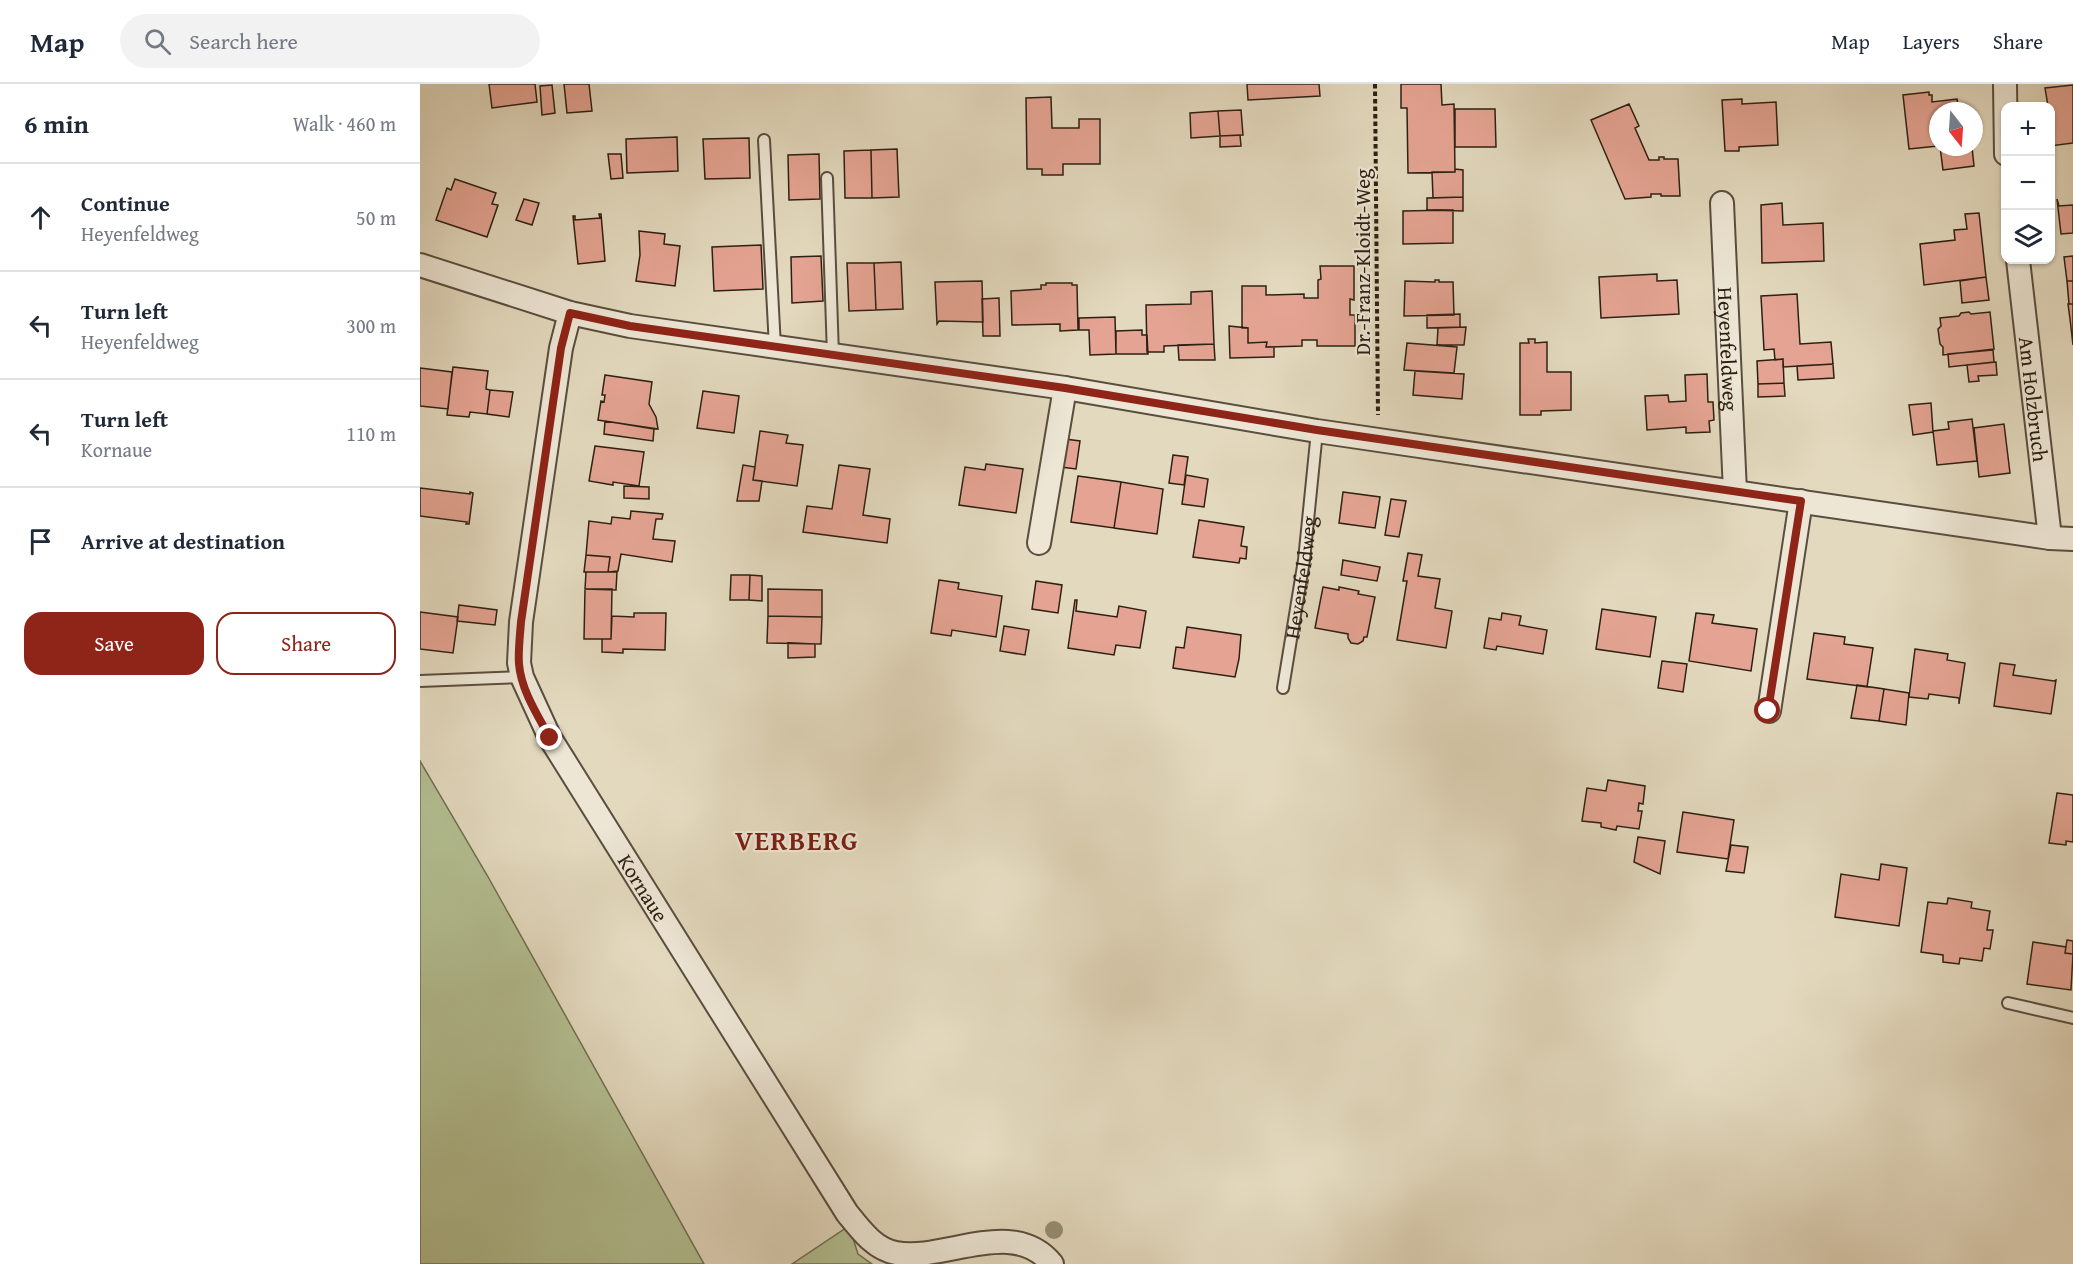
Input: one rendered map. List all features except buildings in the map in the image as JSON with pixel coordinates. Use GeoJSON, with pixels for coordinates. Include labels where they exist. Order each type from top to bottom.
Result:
{"type":"FeatureCollection","features":[{"type":"Feature","properties":{"kind":"street"},"geometry":{"type":"LineString","coordinates":[[2004,84],[2005,102]]}},
{"type":"Feature","properties":{"kind":"street","name":"Heyenfeldweg"},"geometry":{"type":"LineString","coordinates":[[1722,203],[1735,492]]}},
{"type":"Feature","properties":{"kind":"street","name":"Am Holzbruch"},"geometry":{"type":"LineString","coordinates":[[2018,264],[2050,538]]}},
{"type":"Feature","properties":{"kind":"street"},"geometry":{"type":"LineString","coordinates":[[420,265],[570,313],[630,326],[1065,388],[1317,430],[1735,492],[2050,538],[2073,539]]}},
{"type":"Feature","properties":{"kind":"street","name":"Kornaue"},"geometry":{"type":"LineString","coordinates":[[570,313],[561,348],[521,622],[519,663],[535,709],[572,774],[847,1213],[863,1233],[878,1245],[895,1253],[914,1254],[992,1242],[1016,1242],[1031,1248],[1052,1264]]}},
{"type":"Feature","properties":{"kind":"street"},"geometry":{"type":"LineString","coordinates":[[1039,543],[1065,388]]}},
{"type":"Feature","properties":{"kind":"street"},"geometry":{"type":"LineString","coordinates":[[1768,711],[1801,501]]}},
{"type":"Feature","properties":{"kind":"lane"},"geometry":{"type":"LineString","coordinates":[[764,140],[775,346]]}},
{"type":"Feature","properties":{"kind":"lane"},"geometry":{"type":"LineString","coordinates":[[826,178],[833,355]]}},
{"type":"Feature","properties":{"kind":"lane","name":"Heyenfeldweg"},"geometry":{"type":"LineString","coordinates":[[1283,688],[1304,560],[1317,430]]}},
{"type":"Feature","properties":{"kind":"lane"},"geometry":{"type":"LineString","coordinates":[[420,681],[522,677]]}},
{"type":"Feature","properties":{"kind":"lane"},"geometry":{"type":"LineString","coordinates":[[2008,1003],[2073,1018]]}},
{"type":"Feature","properties":{"kind":"path","name":"Dr.-Franz-Kloidt-Weg"},"geometry":{"type":"LineString","coordinates":[[1375,84],[1378,439]]}},
{"type":"Feature","properties":{"kind":"green space"},"geometry":{"type":"Polygon","coordinates":[[[420,761],[487,875],[704,1264],[420,1264],[420,761]]]}},
{"type":"Feature","properties":{"kind":"green space"},"geometry":{"type":"Polygon","coordinates":[[[849,1226],[858,1254],[872,1264],[792,1264],[849,1226]]]}},
{"type":"Feature","properties":{"kind":"district","name":"VERBERG"},"geometry":{"type":"Point","coordinates":[797,840]}},
{"type":"Feature","properties":{"kind":"route"},"geometry":{"type":"LineString","coordinates":[[550,738],[535,709],[519,663],[521,622],[561,348],[570,313],[630,326],[1065,388],[1317,430],[1801,501],[1768,711]]}}]}
